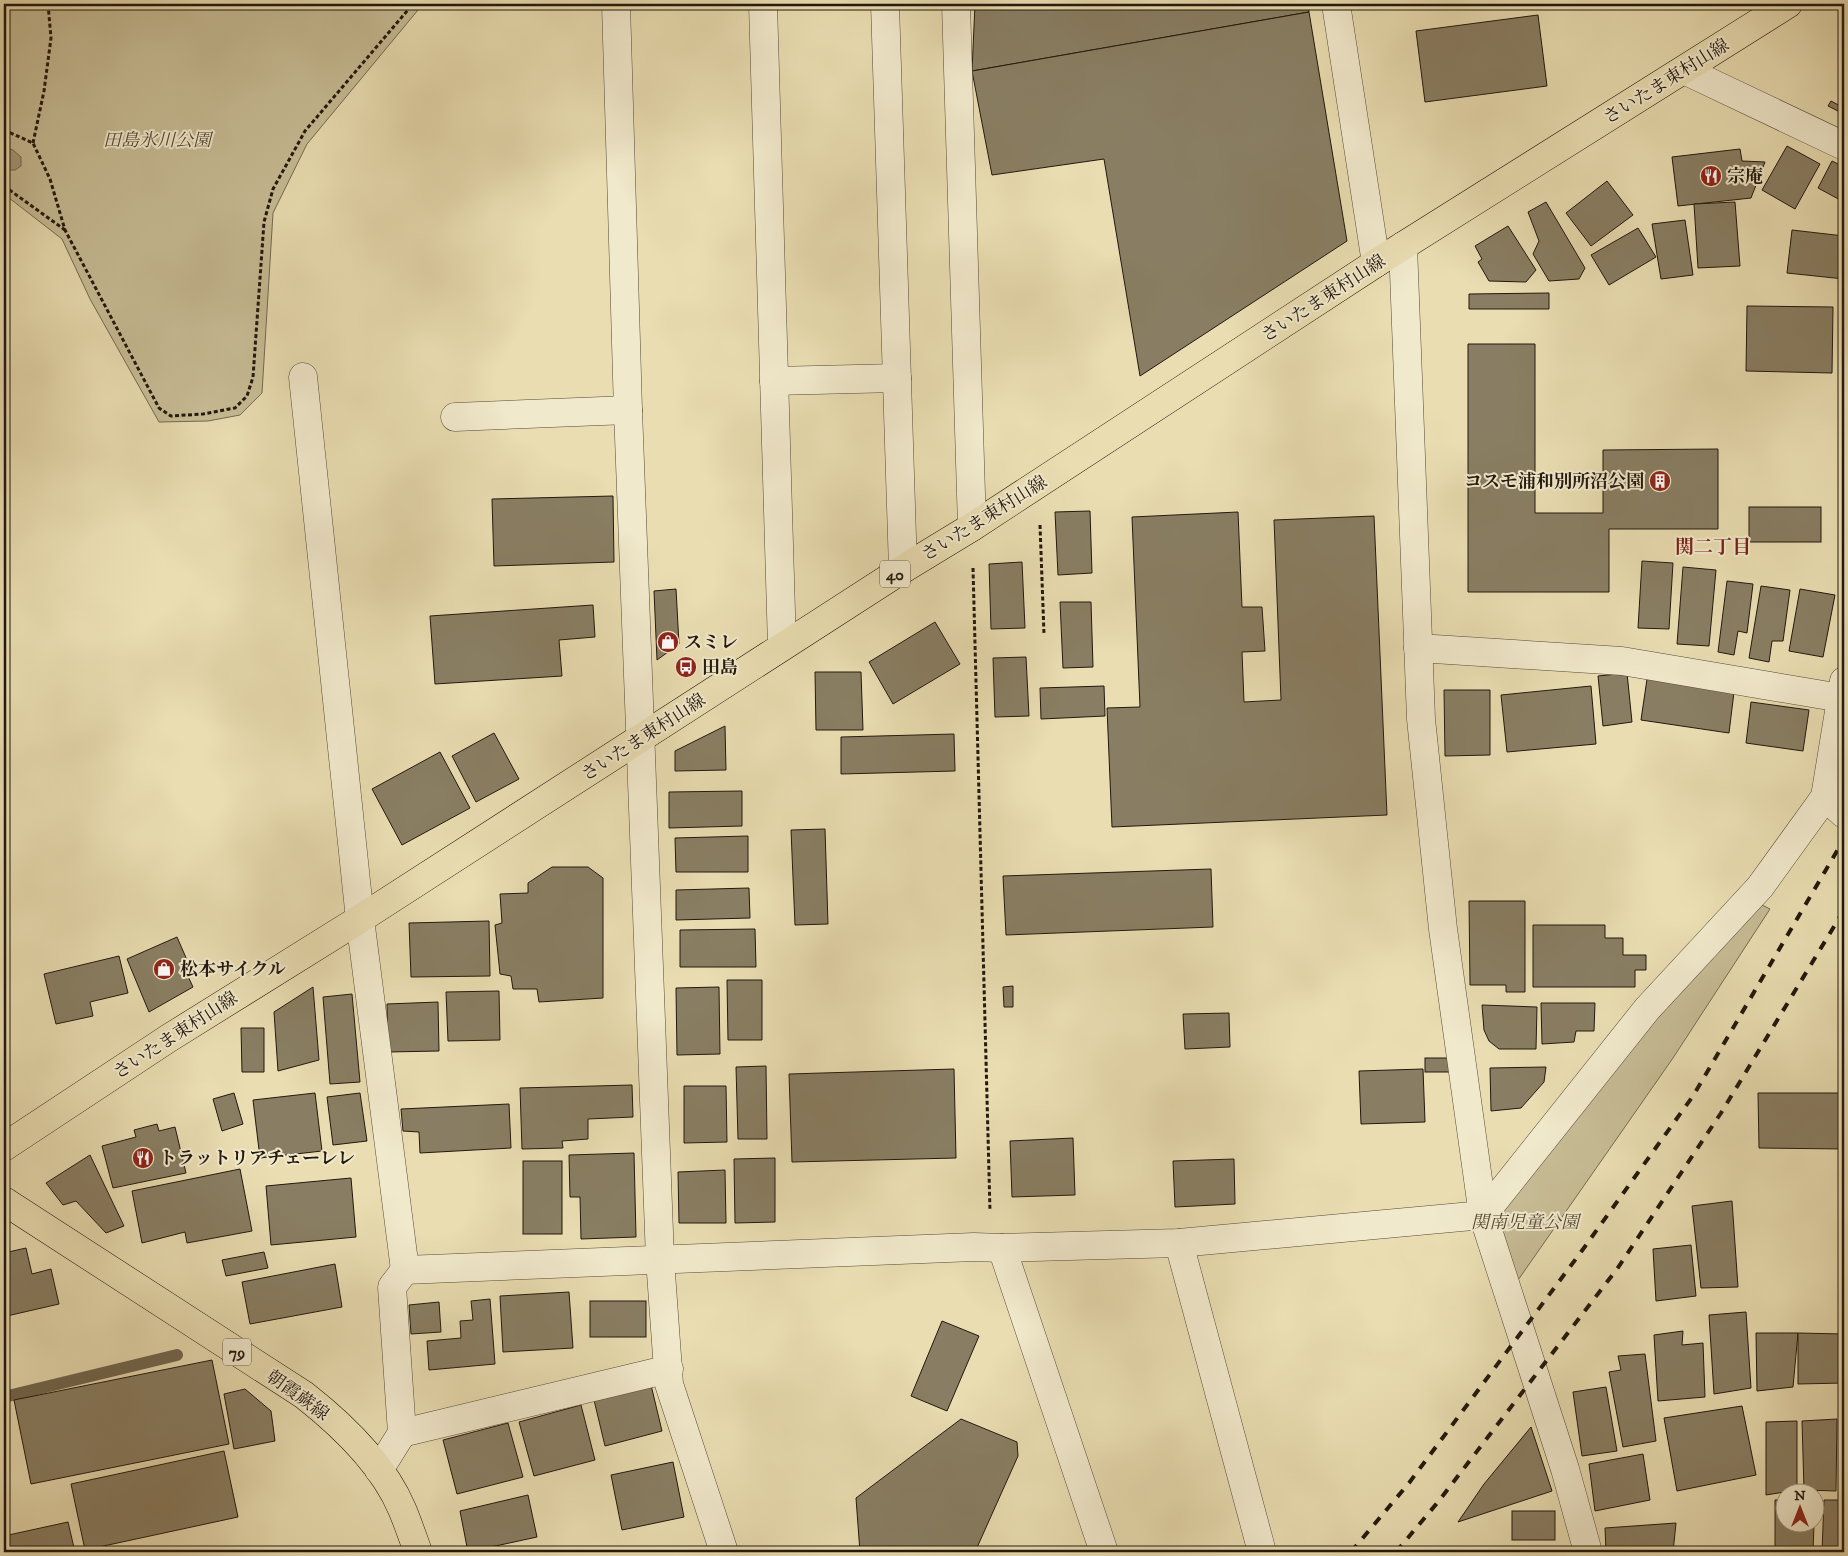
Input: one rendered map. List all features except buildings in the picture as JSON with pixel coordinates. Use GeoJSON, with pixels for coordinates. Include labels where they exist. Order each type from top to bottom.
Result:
{"type":"FeatureCollection","features":[{"type":"Feature","properties":{"kind":"main road","name":"さいたま東村山線"},"geometry":{"type":"LineString","coordinates":[[4,1147],[169,1038],[360,919],[782,646],[1038,485],[1376,263],[1788,4]]}},
{"type":"Feature","properties":{"kind":"main road","name":"朝霞蕨線"},"geometry":{"type":"LineString","coordinates":[[4,1201],[304,1395],[324,1411],[379,1470],[401,1507],[418,1552]]}},
{"type":"Feature","properties":{"kind":"street"},"geometry":{"type":"LineString","coordinates":[[616,4],[628,410],[660,1259],[669,1384],[724,1552]]}},
{"type":"Feature","properties":{"kind":"street"},"geometry":{"type":"LineString","coordinates":[[763,4],[782,646]]}},
{"type":"Feature","properties":{"kind":"street"},"geometry":{"type":"LineString","coordinates":[[885,4],[903,569]]}},
{"type":"Feature","properties":{"kind":"street"},"geometry":{"type":"LineString","coordinates":[[956,4],[972,527]]}},
{"type":"Feature","properties":{"kind":"street"},"geometry":{"type":"LineString","coordinates":[[1336,4],[1376,263]]}},
{"type":"Feature","properties":{"kind":"street"},"geometry":{"type":"LineString","coordinates":[[1684,70],[1844,146]]}},
{"type":"Feature","properties":{"kind":"street"},"geometry":{"type":"LineString","coordinates":[[1403,246],[1421,719],[1443,930],[1483,1214],[1565,1469],[1588,1552]]}},
{"type":"Feature","properties":{"kind":"street"},"geometry":{"type":"LineString","coordinates":[[303,377],[360,919],[405,1270],[392,1288],[402,1433],[379,1470]]}},
{"type":"Feature","properties":{"kind":"street"},"geometry":{"type":"LineString","coordinates":[[774,381],[897,378]]}},
{"type":"Feature","properties":{"kind":"street"},"geometry":{"type":"LineString","coordinates":[[455,417],[628,410]]}},
{"type":"Feature","properties":{"kind":"street"},"geometry":{"type":"LineString","coordinates":[[405,1270],[974,1247],[1002,1248],[1179,1243],[1483,1214],[1647,1009],[1835,805],[1843,689],[1622,661],[1418,648]]}},
{"type":"Feature","properties":{"kind":"street"},"geometry":{"type":"LineString","coordinates":[[1179,1243],[1262,1552]]}},
{"type":"Feature","properties":{"kind":"street"},"geometry":{"type":"LineString","coordinates":[[1002,1248],[1104,1552]]}},
{"type":"Feature","properties":{"kind":"street"},"geometry":{"type":"LineString","coordinates":[[402,1433],[669,1369]]}},
{"type":"Feature","properties":{"kind":"path"},"geometry":{"type":"LineString","coordinates":[[48,4],[51,38],[44,91],[33,143],[50,179],[66,230],[158,408],[171,416],[203,414],[235,408],[247,396],[253,377],[264,222],[273,188],[305,131],[413,4]]}},
{"type":"Feature","properties":{"kind":"path"},"geometry":{"type":"LineString","coordinates":[[4,130],[33,143]]}},
{"type":"Feature","properties":{"kind":"path"},"geometry":{"type":"LineString","coordinates":[[4,186],[66,230]]}},
{"type":"Feature","properties":{"kind":"path"},"geometry":{"type":"LineString","coordinates":[[1038,485],[1044,634]]}},
{"type":"Feature","properties":{"kind":"path"},"geometry":{"type":"LineString","coordinates":[[972,527],[990,1223],[974,1247]]}},
{"type":"Feature","properties":{"kind":"green space","name":"田島氷川公園"},"geometry":{"type":"Polygon","coordinates":[[[4,4],[423,4],[307,144],[273,213],[262,393],[240,415],[208,421],[159,422],[90,299],[62,239],[4,194],[4,4]]]}},
{"type":"Feature","properties":{"kind":"green space","name":"関南児童公園"},"geometry":{"type":"Polygon","coordinates":[[[1758,903],[1770,909],[1673,1058],[1516,1283],[1492,1217],[1656,1013],[1758,903]]]}},
{"type":"Feature","properties":{"kind":"shaded area"},"geometry":{"type":"Polygon","coordinates":[[[4,147],[13,150],[21,157],[21,166],[15,170],[4,170],[4,147]]]}},
{"type":"Feature","properties":{"kind":"waterway"},"geometry":{"type":"LineString","coordinates":[[4,1397],[177,1355]]}},
{"type":"Feature","properties":{"kind":"railway"},"geometry":{"type":"LineString","coordinates":[[1351,1552],[1409,1483],[1581,1252],[1693,1096],[1844,839]]}},
{"type":"Feature","properties":{"kind":"railway"},"geometry":{"type":"LineString","coordinates":[[1396,1552],[1438,1502],[1617,1269],[1721,1113],[1844,910]]}},
{"type":"Feature","properties":{"kind":"place","name":"宗庵"},"geometry":{"type":"Point","coordinates":[1711,176]}},
{"type":"Feature","properties":{"kind":"place","name":"コスモ浦和別所沼公園"},"geometry":{"type":"Point","coordinates":[1660,481]}},
{"type":"Feature","properties":{"kind":"place","name":"スミレ"},"geometry":{"type":"Point","coordinates":[668,642]}},
{"type":"Feature","properties":{"kind":"place","name":"田島"},"geometry":{"type":"Point","coordinates":[686,667]}},
{"type":"Feature","properties":{"kind":"place","name":"松本サイクル"},"geometry":{"type":"Point","coordinates":[164,969]}},
{"type":"Feature","properties":{"kind":"place","name":"トラットリアチェーレレ"},"geometry":{"type":"Point","coordinates":[143,1158]}},
{"type":"Feature","properties":{"kind":"district","name":"関二丁目"},"geometry":{"type":"Point","coordinates":[1713,546]}}]}
